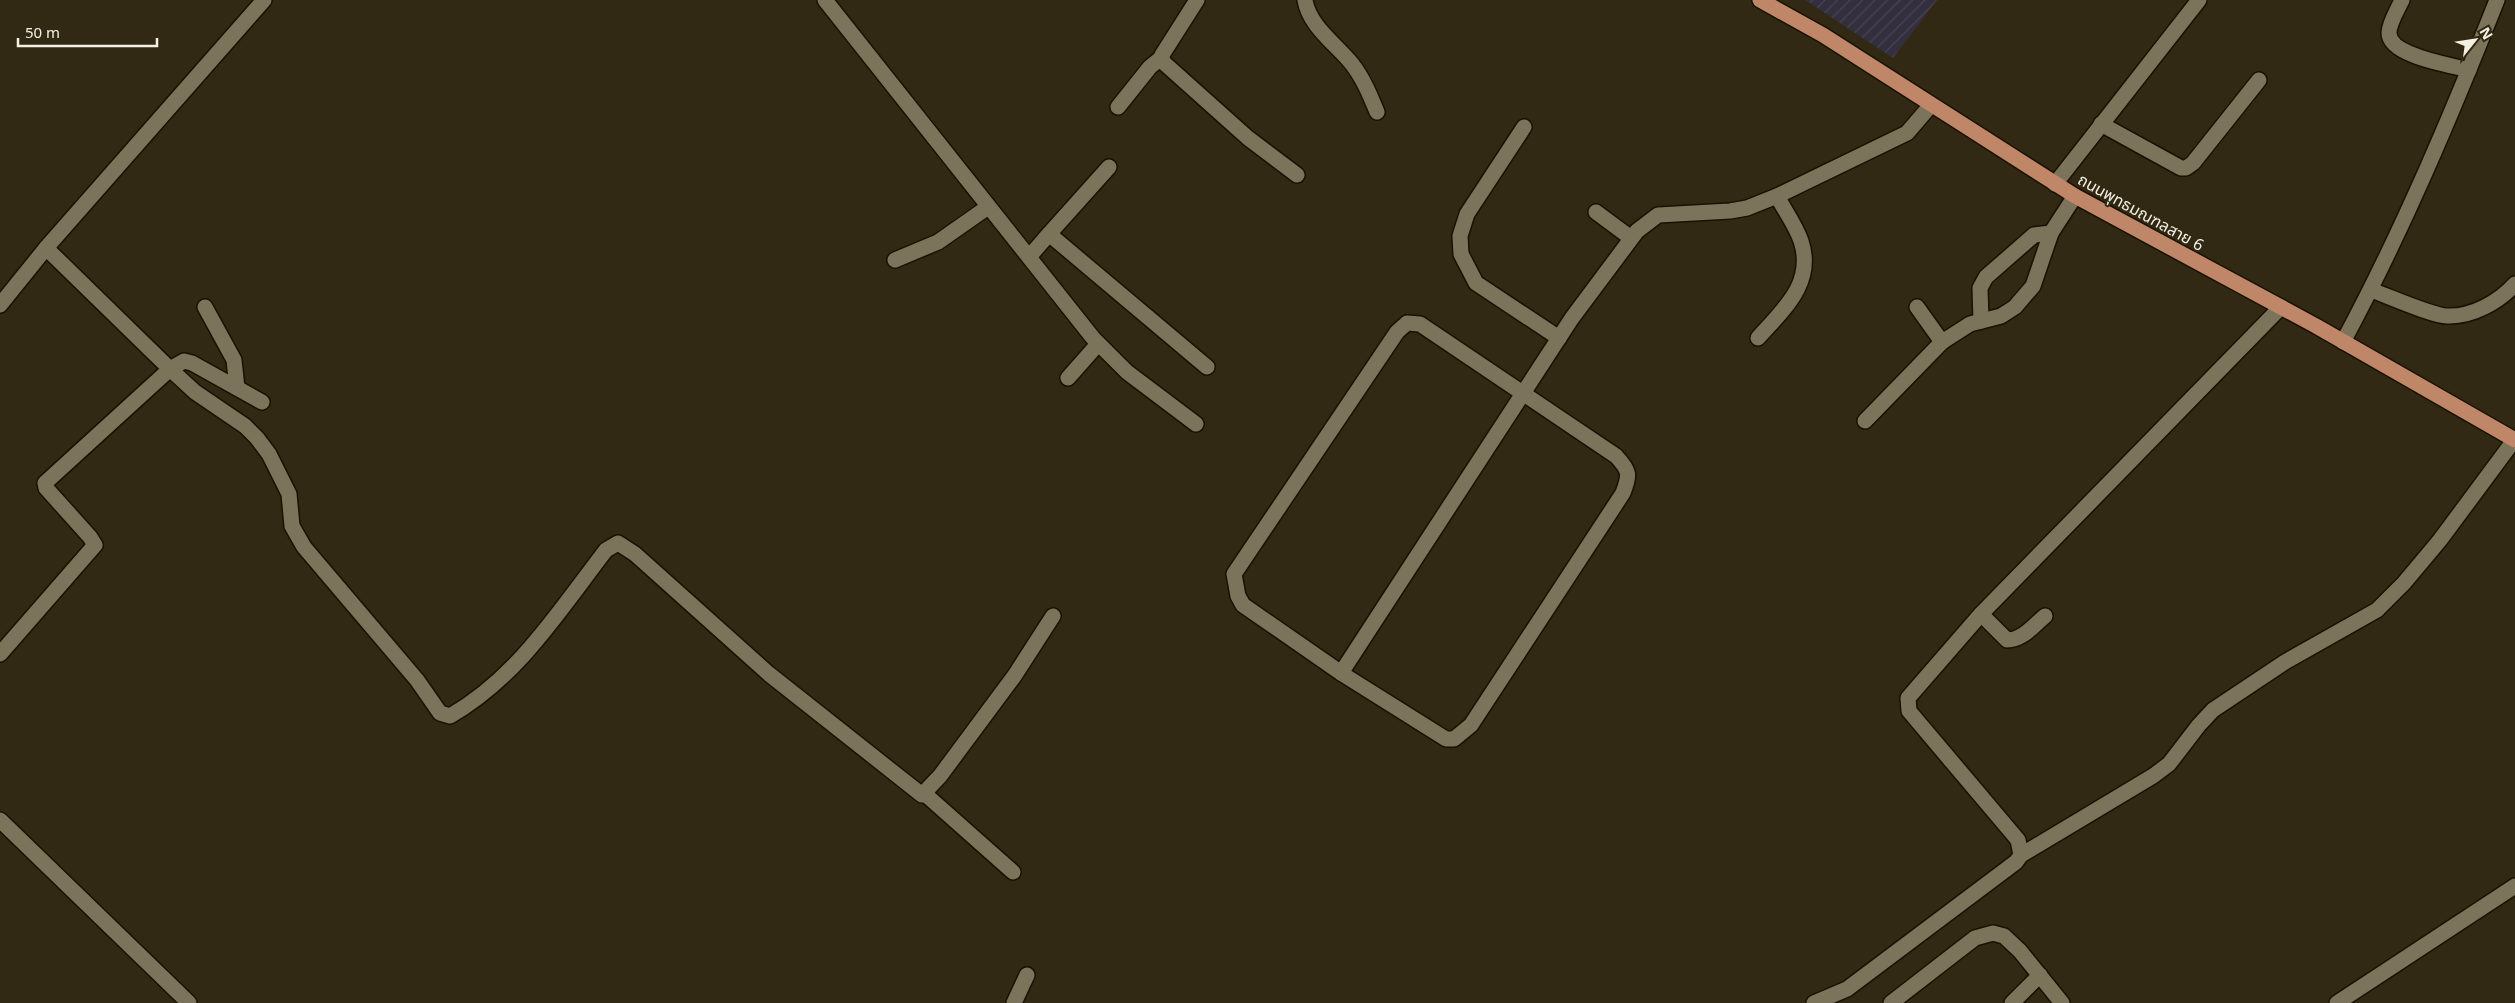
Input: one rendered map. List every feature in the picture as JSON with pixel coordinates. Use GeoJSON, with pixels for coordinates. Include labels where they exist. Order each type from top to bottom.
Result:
{"type":"FeatureCollection","features":[{"type":"Feature","properties":{"kind":"main road","name":"ถนนพุทธมณฑลสาย 6"},"geometry":{"type":"LineString","coordinates":[[1760,0],[1823,35],[2075,196],[2282,307],[2515,439]]}},
{"type":"Feature","properties":{"kind":"street"},"geometry":{"type":"LineString","coordinates":[[0,304],[46,248],[264,0]]}},
{"type":"Feature","properties":{"kind":"street"},"geometry":{"type":"LineString","coordinates":[[825,0],[1098,344],[1127,372],[1196,424]]}},
{"type":"Feature","properties":{"kind":"street"},"geometry":{"type":"LineString","coordinates":[[1118,107],[1150,67],[1161,58],[1197,0]]}},
{"type":"Feature","properties":{"kind":"street"},"geometry":{"type":"LineString","coordinates":[[1305,0],[1307,11],[1315,24],[1353,65],[1378,112]]}},
{"type":"Feature","properties":{"kind":"street"},"geometry":{"type":"LineString","coordinates":[[2055,184],[2199,0]]}},
{"type":"Feature","properties":{"kind":"street"},"geometry":{"type":"LineString","coordinates":[[2402,0],[2389,32],[2390,40],[2396,48],[2407,53],[2469,70]]}},
{"type":"Feature","properties":{"kind":"street"},"geometry":{"type":"LineString","coordinates":[[2344,342],[2371,290],[2469,70],[2497,0]]}},
{"type":"Feature","properties":{"kind":"street"},"geometry":{"type":"LineString","coordinates":[[1161,58],[1168,68],[1199,96],[1248,138],[1297,175]]}},
{"type":"Feature","properties":{"kind":"street"},"geometry":{"type":"LineString","coordinates":[[2101,124],[2181,168],[2186,168],[2259,80]]}},
{"type":"Feature","properties":{"kind":"street"},"geometry":{"type":"LineString","coordinates":[[1341,673],[1559,338],[1631,238],[1643,225],[1658,215],[1730,211],[1747,208],[1777,196],[1875,151],[1907,133],[1931,105]]}},
{"type":"Feature","properties":{"kind":"street"},"geometry":{"type":"LineString","coordinates":[[1524,127],[1467,214],[1460,236],[1461,254],[1468,272],[1476,283],[1559,338]]}},
{"type":"Feature","properties":{"kind":"street"},"geometry":{"type":"LineString","coordinates":[[1029,257],[1109,167]]}},
{"type":"Feature","properties":{"kind":"street"},"geometry":{"type":"LineString","coordinates":[[1758,338],[1796,294],[1804,269],[1801,242],[1777,196]]}},
{"type":"Feature","properties":{"kind":"street"},"geometry":{"type":"LineString","coordinates":[[1865,421],[1942,342],[1970,324],[2001,316],[2015,307],[2033,286],[2051,233],[2075,196]]}},
{"type":"Feature","properties":{"kind":"street"},"geometry":{"type":"LineString","coordinates":[[895,260],[938,242],[988,207]]}},
{"type":"Feature","properties":{"kind":"street"},"geometry":{"type":"LineString","coordinates":[[1596,212],[1631,238]]}},
{"type":"Feature","properties":{"kind":"street"},"geometry":{"type":"LineString","coordinates":[[1981,321],[1980,288],[1986,277],[2034,235],[2051,233]]}},
{"type":"Feature","properties":{"kind":"street"},"geometry":{"type":"LineString","coordinates":[[1049,234],[1207,367]]}},
{"type":"Feature","properties":{"kind":"street"},"geometry":{"type":"LineString","coordinates":[[46,248],[195,392],[245,426],[258,438],[269,454],[289,494],[292,526],[304,547],[417,680],[440,714],[450,716],[460,710],[513,667],[529,651],[606,550],[618,543],[635,554],[769,674],[917,792],[922,795],[926,794],[1013,872]]}},
{"type":"Feature","properties":{"kind":"street"},"geometry":{"type":"LineString","coordinates":[[2371,290],[2446,317],[2473,313],[2486,306],[2515,284]]}},
{"type":"Feature","properties":{"kind":"street"},"geometry":{"type":"LineString","coordinates":[[205,307],[234,360],[237,388]]}},
{"type":"Feature","properties":{"kind":"street"},"geometry":{"type":"LineString","coordinates":[[1917,307],[1942,342]]}},
{"type":"Feature","properties":{"kind":"street"},"geometry":{"type":"LineString","coordinates":[[2021,855],[2018,840],[1909,711],[1908,698],[1981,614],[2282,307]]}},
{"type":"Feature","properties":{"kind":"street"},"geometry":{"type":"LineString","coordinates":[[1407,323],[1420,324],[1616,456],[1627,468],[1629,478],[1623,493],[1471,725],[1454,739],[1446,739],[1341,673],[1243,605],[1238,596],[1234,574],[1401,327],[1407,323]]}},
{"type":"Feature","properties":{"kind":"street"},"geometry":{"type":"LineString","coordinates":[[1068,378],[1098,344]]}},
{"type":"Feature","properties":{"kind":"street"},"geometry":{"type":"LineString","coordinates":[[0,654],[95,545],[46,488],[45,483],[178,363],[187,362],[262,402]]}},
{"type":"Feature","properties":{"kind":"street"},"geometry":{"type":"LineString","coordinates":[[1814,1003],[1848,989],[2016,862],[2021,855],[2153,776],[2169,764],[2199,725],[2221,704],[2285,662],[2377,610],[2404,583],[2440,540],[2515,439]]}},
{"type":"Feature","properties":{"kind":"street"},"geometry":{"type":"LineString","coordinates":[[1981,614],[2007,640],[2014,640],[2022,636],[2045,616]]}},
{"type":"Feature","properties":{"kind":"street"},"geometry":{"type":"LineString","coordinates":[[926,794],[1014,675],[1054,616]]}},
{"type":"Feature","properties":{"kind":"street"},"geometry":{"type":"LineString","coordinates":[[0,820],[190,1003]]}},
{"type":"Feature","properties":{"kind":"street"},"geometry":{"type":"LineString","coordinates":[[2337,1003],[2515,886]]}},
{"type":"Feature","properties":{"kind":"street"},"geometry":{"type":"LineString","coordinates":[[1891,1003],[1975,938],[1993,934],[2004,936],[2020,951],[2062,1003]]}},
{"type":"Feature","properties":{"kind":"street"},"geometry":{"type":"LineString","coordinates":[[1014,1003],[1027,975]]}},
{"type":"Feature","properties":{"kind":"street"},"geometry":{"type":"LineString","coordinates":[[2012,1003],[2040,975]]}},
{"type":"Feature","properties":{"kind":"shaded area"},"geometry":{"type":"Polygon","coordinates":[[[1805,0],[1937,0],[1893,58],[1805,0]]]}}]}
